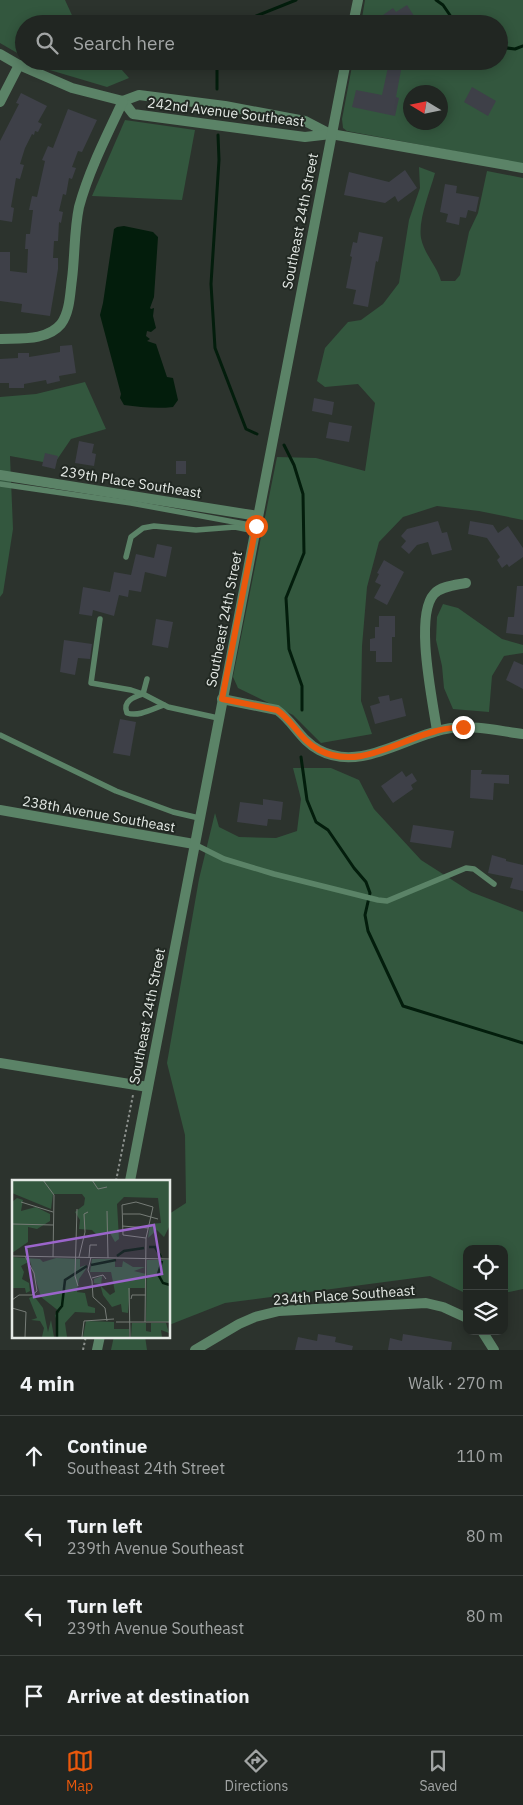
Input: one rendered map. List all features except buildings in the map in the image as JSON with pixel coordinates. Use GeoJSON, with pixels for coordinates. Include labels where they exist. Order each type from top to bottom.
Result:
{"type":"FeatureCollection","features":[{"type":"Feature","properties":{"kind":"street"},"geometry":{"type":"LineString","coordinates":[[355,15],[358,0]]}},
{"type":"Feature","properties":{"kind":"street","name":"242nd Avenue Southeast"},"geometry":{"type":"LineString","coordinates":[[0,54],[15,63]]}},
{"type":"Feature","properties":{"kind":"street"},"geometry":{"type":"LineString","coordinates":[[0,102],[16,70]]}},
{"type":"Feature","properties":{"kind":"street","name":"242nd Avenue Southeast"},"geometry":{"type":"LineString","coordinates":[[31,70],[72,88],[123,101],[139,95],[225,106],[305,121],[331,134]]}},
{"type":"Feature","properties":{"kind":"street","name":"Southeast 24th Street"},"geometry":{"type":"LineString","coordinates":[[130,1180],[344,70]]}},
{"type":"Feature","properties":{"kind":"street"},"geometry":{"type":"LineString","coordinates":[[0,339],[36,337],[51,332],[61,324],[65,317],[68,306],[79,208],[90,176],[123,101]]}},
{"type":"Feature","properties":{"kind":"street","name":"242nd Avenue Southeast"},"geometry":{"type":"LineString","coordinates":[[123,101],[134,114],[304,137],[331,134],[523,168]]}},
{"type":"Feature","properties":{"kind":"street","name":"239th Place Southeast"},"geometry":{"type":"LineString","coordinates":[[0,475],[257,524]]}},
{"type":"Feature","properties":{"kind":"street"},"geometry":{"type":"LineString","coordinates":[[437,730],[425,646],[425,614],[430,600],[437,592],[466,583]]}},
{"type":"Feature","properties":{"kind":"street"},"geometry":{"type":"LineString","coordinates":[[222,699],[277,710],[317,749],[342,758],[354,758],[369,754],[437,730],[463,727],[523,734]]}},
{"type":"Feature","properties":{"kind":"street","name":"238th Avenue Southeast"},"geometry":{"type":"LineString","coordinates":[[0,810],[194,844]]}},
{"type":"Feature","properties":{"kind":"street"},"geometry":{"type":"LineString","coordinates":[[0,1063],[148,1087]]}},
{"type":"Feature","properties":{"kind":"street","name":"234th Place Southeast"},"geometry":{"type":"LineString","coordinates":[[195,1350],[239,1324],[255,1317],[279,1311],[426,1303],[444,1307],[463,1316]]}},
{"type":"Feature","properties":{"kind":"street"},"geometry":{"type":"LineString","coordinates":[[485,1335],[494,1350]]}},
{"type":"Feature","properties":{"kind":"lane"},"geometry":{"type":"LineString","coordinates":[[0,484],[257,524]]}},
{"type":"Feature","properties":{"kind":"lane"},"geometry":{"type":"LineString","coordinates":[[126,556],[131,537],[143,528],[154,526],[196,530],[257,524]]}},
{"type":"Feature","properties":{"kind":"lane"},"geometry":{"type":"LineString","coordinates":[[100,619],[91,683],[132,690],[164,704],[218,718]]}},
{"type":"Feature","properties":{"kind":"lane"},"geometry":{"type":"LineString","coordinates":[[143,694],[147,679]]}},
{"type":"Feature","properties":{"kind":"lane"},"geometry":{"type":"LineString","coordinates":[[143,694],[128,701],[125,710],[127,713],[141,713],[164,704]]}},
{"type":"Feature","properties":{"kind":"lane"},"geometry":{"type":"LineString","coordinates":[[0,735],[116,791],[174,812],[199,818]]}},
{"type":"Feature","properties":{"kind":"lane"},"geometry":{"type":"LineString","coordinates":[[194,844],[224,859],[274,874],[387,901],[466,868],[474,869],[494,884]]}},
{"type":"Feature","properties":{"kind":"path"},"geometry":{"type":"LineString","coordinates":[[116,1180],[133,1098]]}},
{"type":"Feature","properties":{"kind":"shaded area"},"geometry":{"type":"Polygon","coordinates":[[[0,0],[65,0],[72,15],[15,15],[15,52],[0,43],[0,0]]]}},
{"type":"Feature","properties":{"kind":"shaded area"},"geometry":{"type":"Polygon","coordinates":[[[365,0],[523,0],[523,164],[347,131],[343,128],[342,119],[351,70],[508,70],[508,15],[362,15],[365,0]]]}},
{"type":"Feature","properties":{"kind":"shaded area"},"geometry":{"type":"Polygon","coordinates":[[[50,70],[122,70],[129,78],[107,87],[50,70]]]}},
{"type":"Feature","properties":{"kind":"shaded area"},"geometry":{"type":"Polygon","coordinates":[[[125,120],[195,130],[182,200],[92,196],[125,120]]]}},
{"type":"Feature","properties":{"kind":"shaded area"},"geometry":{"type":"Polygon","coordinates":[[[419,167],[435,173],[421,223],[421,238],[441,281],[455,281],[460,275],[469,232],[478,213],[487,171],[523,178],[523,520],[479,511],[437,506],[403,517],[379,542],[367,587],[362,646],[361,701],[372,734],[321,743],[293,715],[238,688],[233,677],[277,457],[316,458],[365,471],[375,403],[358,384],[325,387],[317,381],[325,348],[348,322],[361,320],[383,304],[399,283],[409,220],[420,188],[419,167]]]}},
{"type":"Feature","properties":{"kind":"shaded area"},"geometry":{"type":"Polygon","coordinates":[[[124,226],[153,232],[158,237],[154,297],[150,308],[154,308],[153,316],[156,328],[151,332],[147,331],[146,336],[150,339],[147,341],[156,344],[167,377],[173,378],[178,400],[173,407],[154,408],[124,405],[120,398],[121,394],[100,315],[114,229],[124,226]]]}},
{"type":"Feature","properties":{"kind":"shaded area"},"geometry":{"type":"Polygon","coordinates":[[[85,382],[106,429],[71,439],[54,464],[10,456],[13,529],[3,593],[0,597],[0,397],[36,394],[85,382]]]}},
{"type":"Feature","properties":{"kind":"shaded area"},"geometry":{"type":"Polygon","coordinates":[[[443,604],[458,608],[502,639],[523,645],[523,653],[504,656],[492,676],[489,712],[453,709],[444,688],[442,666],[436,640],[437,617],[443,604]]]}},
{"type":"Feature","properties":{"kind":"shaded area"},"geometry":{"type":"Polygon","coordinates":[[[293,768],[331,768],[359,780],[374,809],[421,860],[471,892],[523,912],[523,1289],[508,1292],[508,1245],[463,1245],[463,1292],[430,1276],[225,1303],[170,1325],[170,1213],[186,1203],[185,1135],[167,1063],[199,879],[215,813],[219,827],[239,837],[276,838],[297,831],[301,799],[293,768]]]}},
{"type":"Feature","properties":{"kind":"shaded area"},"geometry":{"type":"Polygon","coordinates":[[[114,1338],[145,1338],[147,1350],[111,1350],[114,1338]]]}},
{"type":"Feature","properties":{"kind":"waterway"},"geometry":{"type":"LineString","coordinates":[[258,15],[296,0]]}},
{"type":"Feature","properties":{"kind":"waterway"},"geometry":{"type":"LineString","coordinates":[[436,0],[443,5],[450,15]]}},
{"type":"Feature","properties":{"kind":"waterway"},"geometry":{"type":"LineString","coordinates":[[508,48],[515,49],[523,46]]}},
{"type":"Feature","properties":{"kind":"waterway"},"geometry":{"type":"LineString","coordinates":[[217,70],[217,89]]}},
{"type":"Feature","properties":{"kind":"waterway"},"geometry":{"type":"LineString","coordinates":[[218,135],[219,160],[211,284],[215,348],[246,429],[257,434]]}},
{"type":"Feature","properties":{"kind":"waterway"},"geometry":{"type":"LineString","coordinates":[[284,445],[294,465],[303,494],[304,553],[286,598],[289,649],[302,686],[302,710]]}},
{"type":"Feature","properties":{"kind":"waterway"},"geometry":{"type":"LineString","coordinates":[[301,757],[307,800],[316,822],[328,830],[366,882],[370,893],[365,915],[368,931],[403,1006],[523,1043]]}},
{"type":"Feature","properties":{"kind":"route"},"geometry":{"type":"LineString","coordinates":[[256,526],[222,699],[277,710],[317,749],[342,758],[354,758],[369,754],[437,730],[463,727]]}}]}
